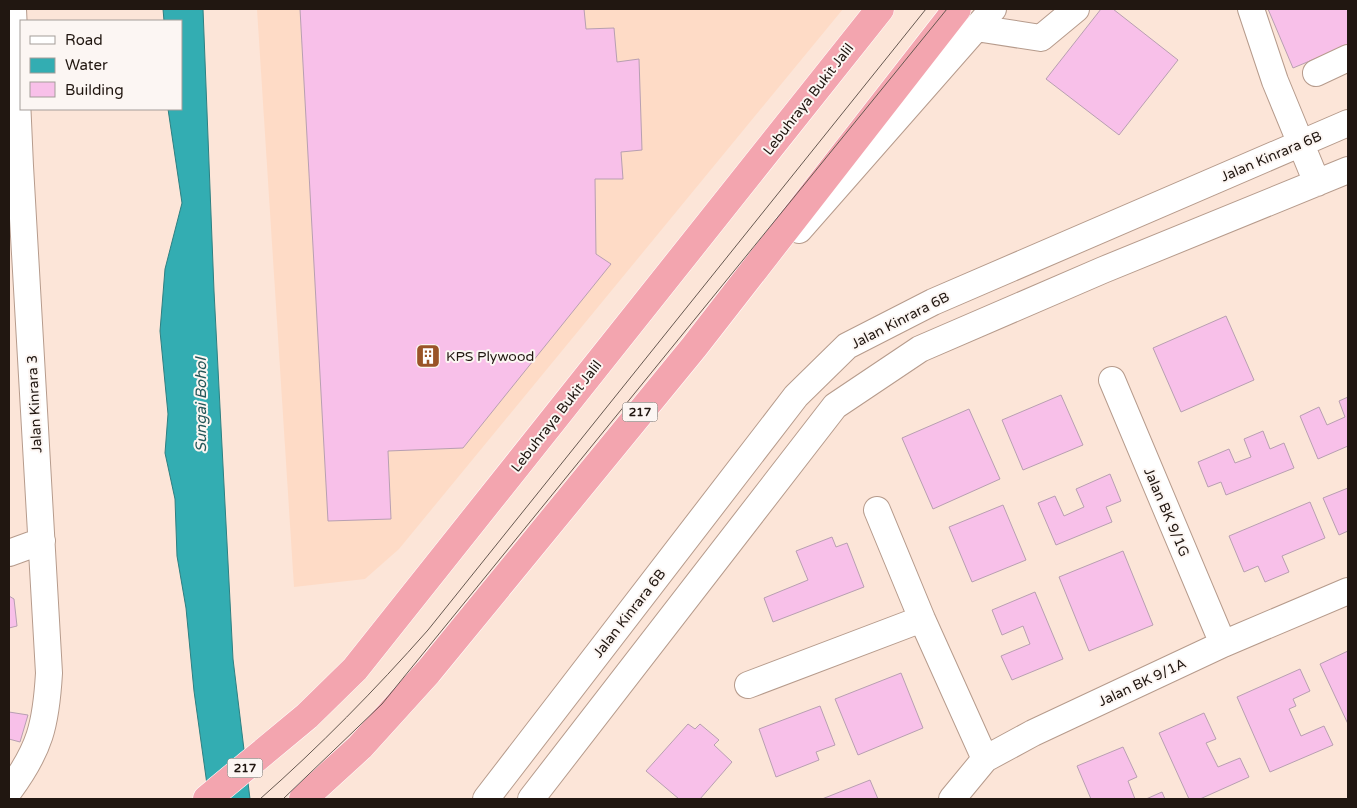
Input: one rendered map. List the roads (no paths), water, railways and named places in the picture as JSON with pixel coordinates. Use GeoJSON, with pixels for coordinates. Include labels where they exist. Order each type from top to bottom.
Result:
{"type":"FeatureCollection","features":[{"type":"Feature","properties":{"kind":"highway","name":"Lebuhraya Bukit Jalil"},"geometry":{"type":"LineString","coordinates":[[207,799],[283,737],[355,669],[880,9]]}},
{"type":"Feature","properties":{"kind":"highway","name":"217"},"geometry":{"type":"LineString","coordinates":[[303,799],[360,747],[428,672],[694,347],[957,9]]}},
{"type":"Feature","properties":{"kind":"street","name":"Jalan Kinrara 3"},"geometry":{"type":"LineString","coordinates":[[9,791],[27,766],[40,737],[47,706],[48,639],[42,541],[20,353],[14,168],[13,9]]}},
{"type":"Feature","properties":{"kind":"street"},"geometry":{"type":"LineString","coordinates":[[694,347],[843,181],[993,9]]}},
{"type":"Feature","properties":{"kind":"street"},"geometry":{"type":"LineString","coordinates":[[976,28],[1041,38],[1076,9]]}},
{"type":"Feature","properties":{"kind":"street"},"geometry":{"type":"LineString","coordinates":[[1251,9],[1275,81],[1317,183]]}},
{"type":"Feature","properties":{"kind":"street"},"geometry":{"type":"LineString","coordinates":[[1316,73],[1348,58]]}},
{"type":"Feature","properties":{"kind":"street","name":"Jalan Kinrara 6B"},"geometry":{"type":"LineString","coordinates":[[486,799],[796,396],[847,346],[933,302],[1348,123]]}},
{"type":"Feature","properties":{"kind":"street"},"geometry":{"type":"LineString","coordinates":[[530,799],[835,406],[920,349],[1103,270],[1348,170]]}},
{"type":"Feature","properties":{"kind":"street","name":"Jalan BK 9/1G"},"geometry":{"type":"LineString","coordinates":[[1112,380],[1223,644]]}},
{"type":"Feature","properties":{"kind":"street"},"geometry":{"type":"LineString","coordinates":[[877,510],[922,620],[985,760]]}},
{"type":"Feature","properties":{"kind":"street"},"geometry":{"type":"LineString","coordinates":[[9,554],[42,541]]}},
{"type":"Feature","properties":{"kind":"street","name":"Jalan BK 9/1A"},"geometry":{"type":"LineString","coordinates":[[952,799],[985,760],[1033,733],[1223,644],[1348,591]]}},
{"type":"Feature","properties":{"kind":"street"},"geometry":{"type":"LineString","coordinates":[[748,685],[922,620]]}},
{"type":"Feature","properties":{"kind":"water","name":"Sungai Bohol"},"geometry":{"type":"Polygon","coordinates":[[[163,9],[203,9],[214,291],[233,659],[250,799],[209,799],[194,691],[186,608],[177,556],[175,499],[165,453],[168,414],[160,331],[165,269],[182,203],[168,110],[182,110],[182,20],[164,20],[163,9]]]}},
{"type":"Feature","properties":{"kind":"tram line"},"geometry":{"type":"LineString","coordinates":[[260,799],[347,717],[428,630],[926,9]]}},
{"type":"Feature","properties":{"kind":"tram line"},"geometry":{"type":"LineString","coordinates":[[283,799],[382,704],[947,9]]}},
{"type":"Feature","properties":{"kind":"place","name":"KPS Plywood"},"geometry":{"type":"Point","coordinates":[428,356]}}]}
